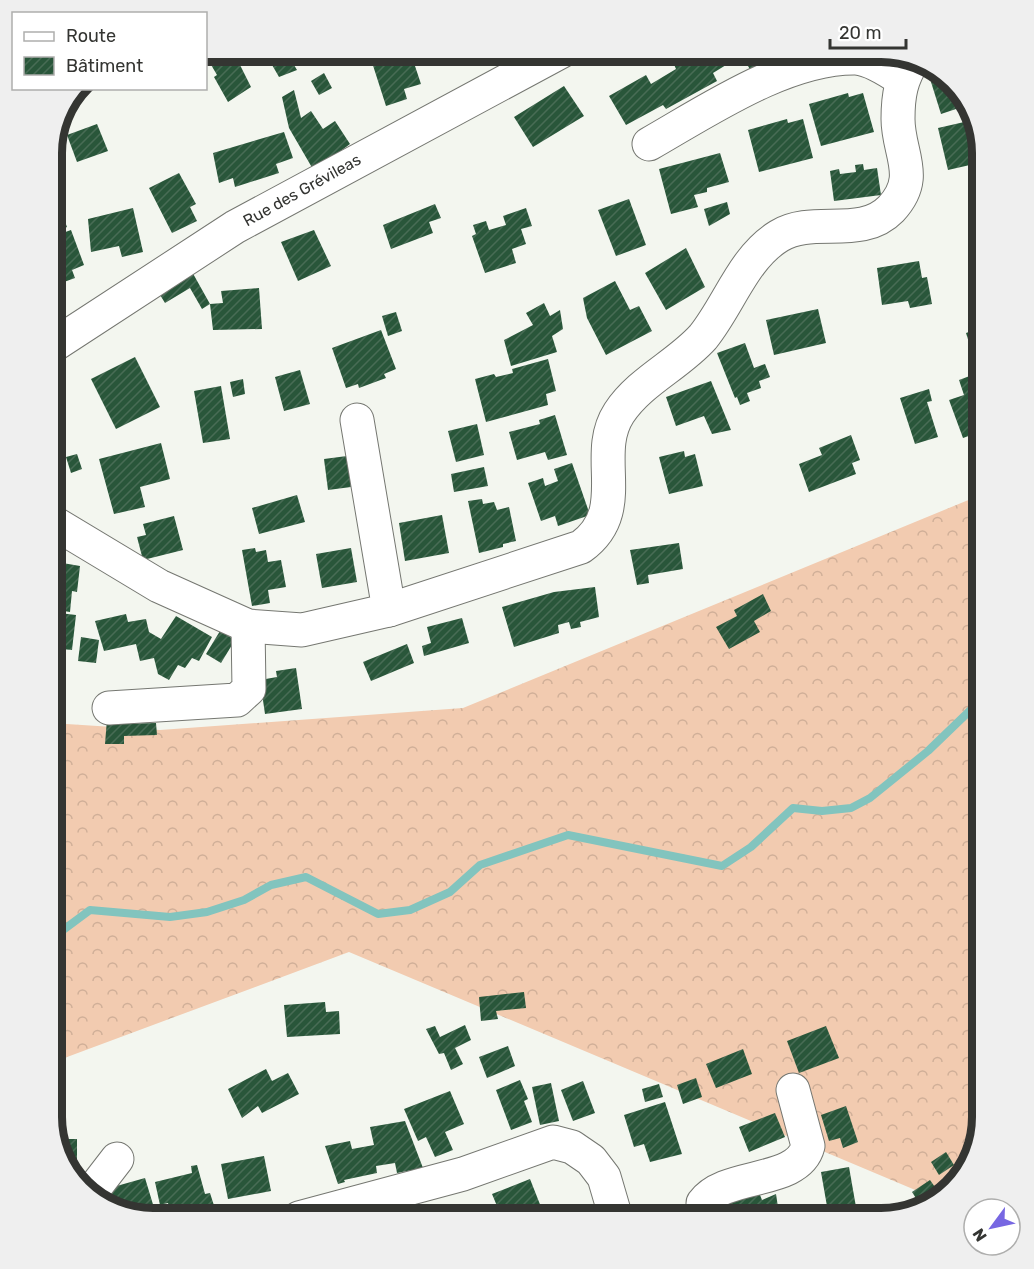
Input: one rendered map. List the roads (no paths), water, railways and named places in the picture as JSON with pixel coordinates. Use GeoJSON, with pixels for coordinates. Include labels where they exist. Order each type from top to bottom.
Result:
{"type":"FeatureCollection","features":[{"type":"Feature","properties":{"kind":"street","name":"Rue des Grévileas"},"geometry":{"type":"LineString","coordinates":[[62,339],[235,227],[542,62]]}},
{"type":"Feature","properties":{"kind":"street"},"geometry":{"type":"LineString","coordinates":[[649,144],[738,93],[798,69],[836,62]]}},
{"type":"Feature","properties":{"kind":"street"},"geometry":{"type":"LineString","coordinates":[[62,528],[159,586],[248,626],[302,630],[389,610],[581,547],[593,539],[601,529],[608,504],[609,454],[614,422],[621,411],[659,373],[678,360],[702,338],[760,252],[778,236],[797,227],[849,226],[877,220],[900,196],[908,168],[898,121],[908,69],[885,68],[868,62]]}},
{"type":"Feature","properties":{"kind":"street"},"geometry":{"type":"LineString","coordinates":[[357,420],[389,610]]}},
{"type":"Feature","properties":{"kind":"street"},"geometry":{"type":"LineString","coordinates":[[109,708],[237,700],[244,696],[249,689],[248,626]]}},
{"type":"Feature","properties":{"kind":"street"},"geometry":{"type":"LineString","coordinates":[[704,1208],[704,1203],[714,1192],[794,1166],[806,1155],[808,1146],[793,1090]]}},
{"type":"Feature","properties":{"kind":"street"},"geometry":{"type":"LineString","coordinates":[[372,1208],[553,1142],[572,1147],[591,1160],[604,1177],[613,1208]]}},
{"type":"Feature","properties":{"kind":"street"},"geometry":{"type":"LineString","coordinates":[[95,1187],[117,1159]]}},
{"type":"Feature","properties":{"kind":"waterway"},"geometry":{"type":"LineString","coordinates":[[62,931],[90,910],[170,917],[207,912],[244,900],[271,885],[306,877],[378,914],[410,910],[450,892],[480,865],[568,835],[722,866],[751,847],[793,808],[822,811],[851,808],[870,798],[928,751],[972,709]]}}]}
